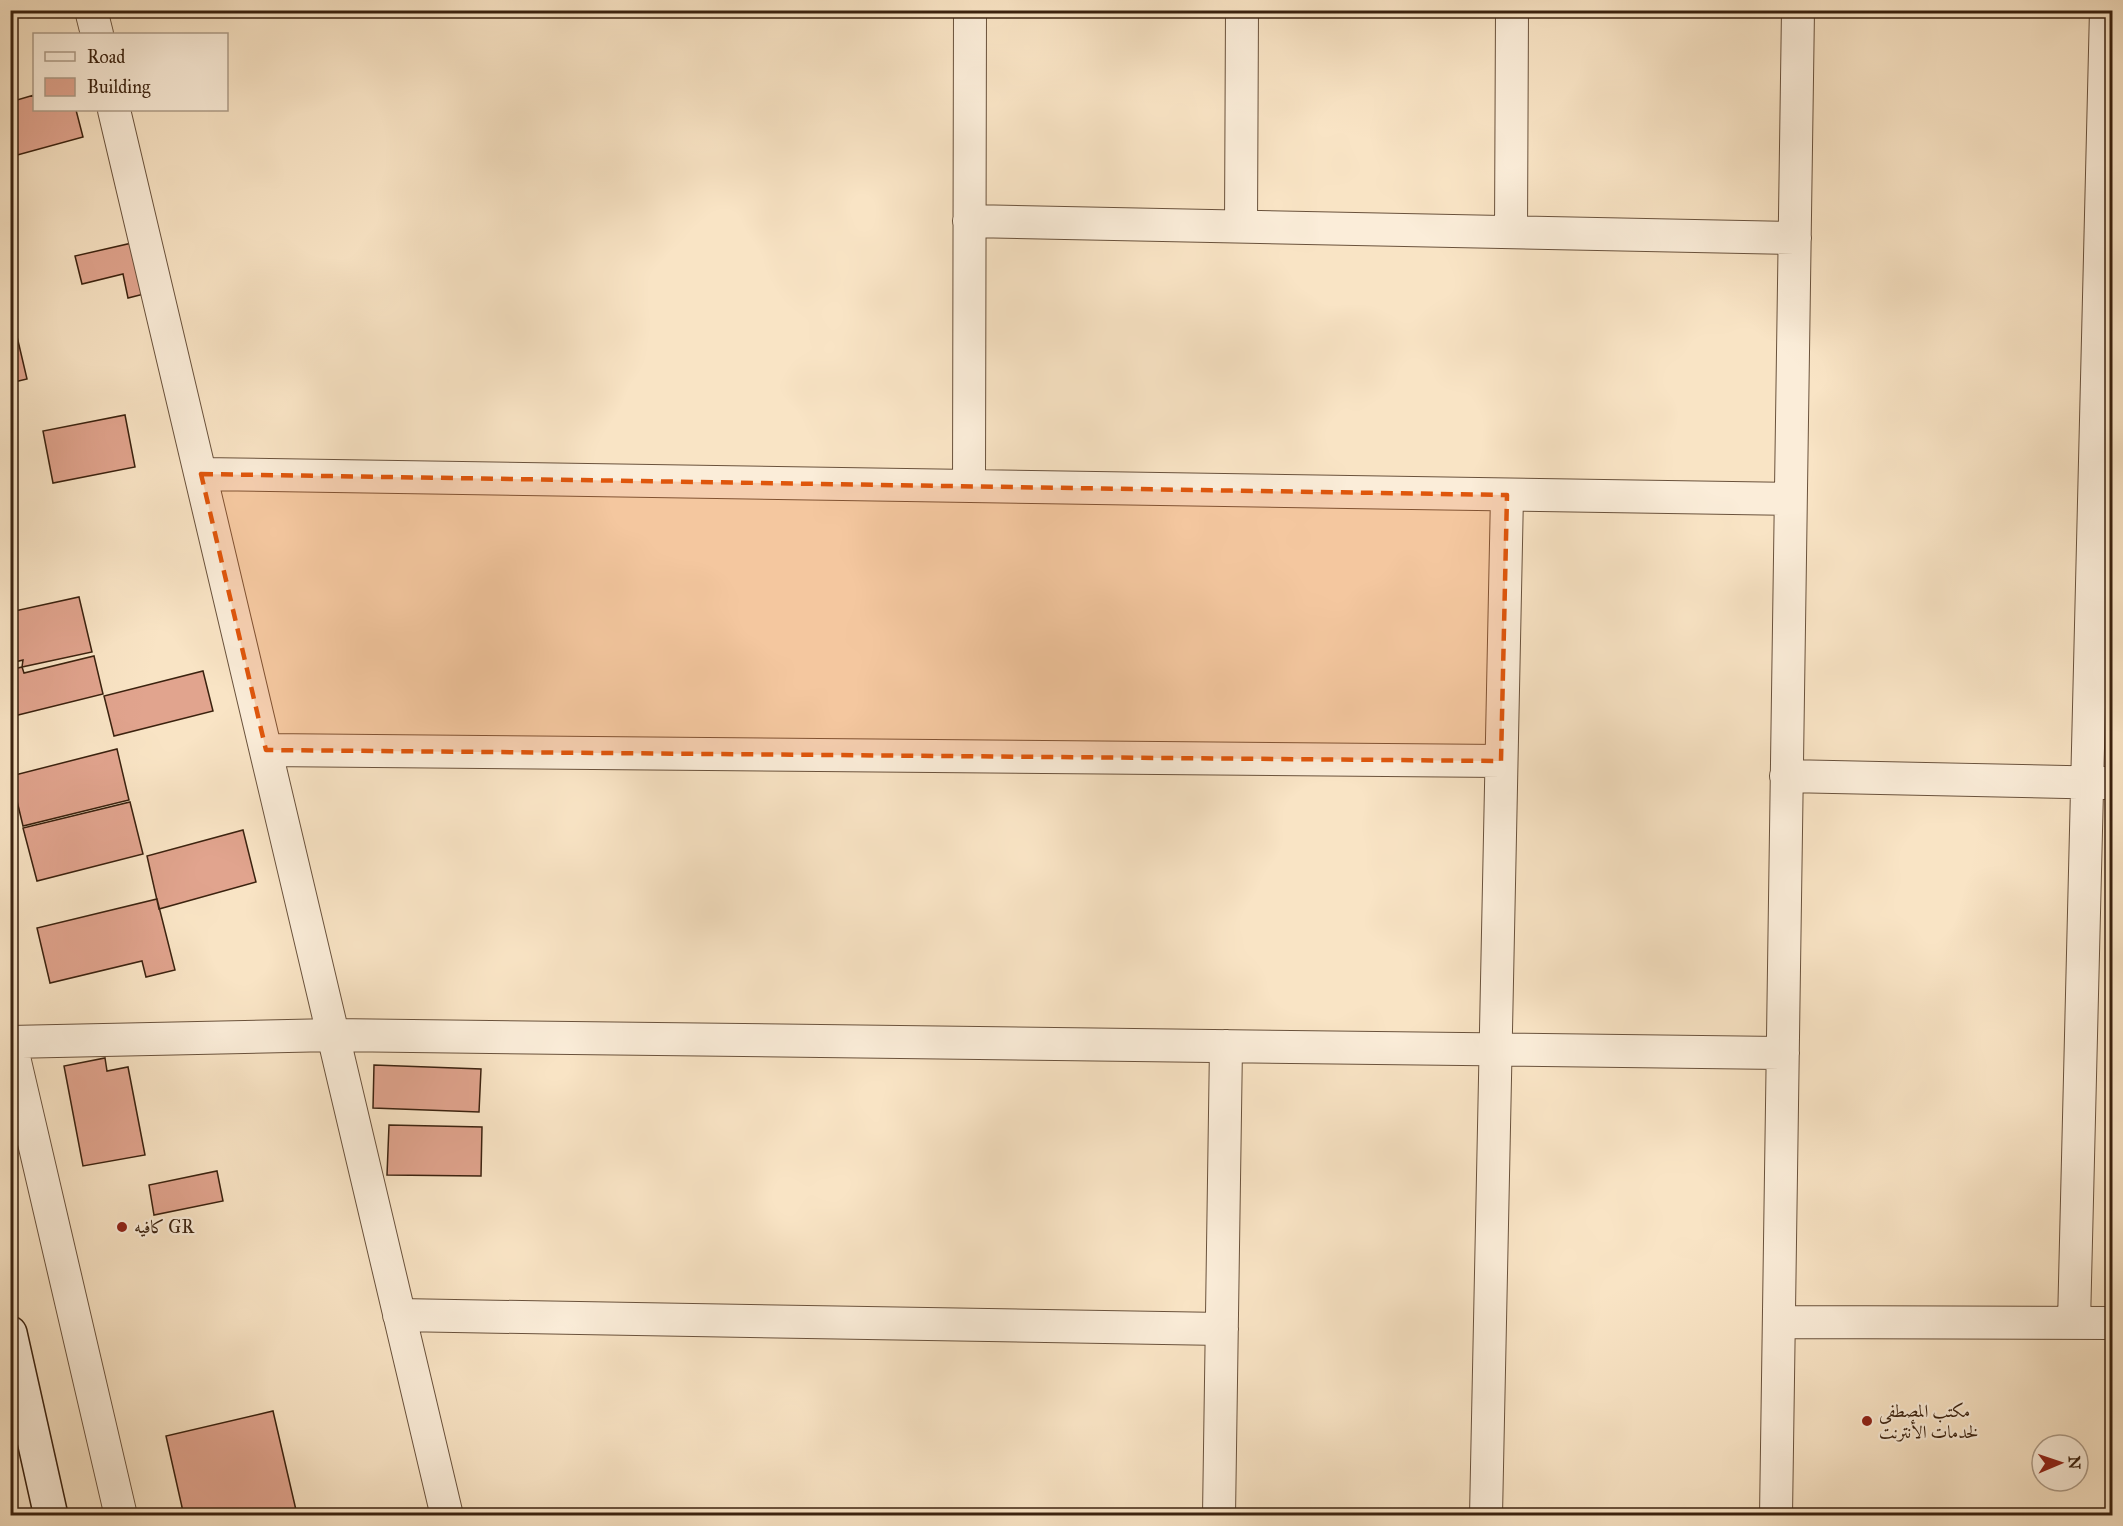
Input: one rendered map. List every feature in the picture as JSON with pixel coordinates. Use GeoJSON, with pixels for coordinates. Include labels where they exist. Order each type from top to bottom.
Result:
{"type":"FeatureCollection","features":[{"type":"Feature","properties":{"kind":"main road"},"geometry":{"type":"LineString","coordinates":[[10,1333],[51,1515]]}},
{"type":"Feature","properties":{"kind":"street"},"geometry":{"type":"LineString","coordinates":[[91,10],[97,33]]}},
{"type":"Feature","properties":{"kind":"street"},"geometry":{"type":"LineString","coordinates":[[969,486],[970,10]]}},
{"type":"Feature","properties":{"kind":"street"},"geometry":{"type":"LineString","coordinates":[[1241,226],[1242,10]]}},
{"type":"Feature","properties":{"kind":"street"},"geometry":{"type":"LineString","coordinates":[[1512,10],[1512,232]]}},
{"type":"Feature","properties":{"kind":"street"},"geometry":{"type":"LineString","coordinates":[[1776,1515],[1798,10]]}},
{"type":"Feature","properties":{"kind":"street"},"geometry":{"type":"LineString","coordinates":[[2074,1323],[2100,783],[2107,221],[2106,10]]}},
{"type":"Feature","properties":{"kind":"street"},"geometry":{"type":"LineString","coordinates":[[114,111],[447,1515]]}},
{"type":"Feature","properties":{"kind":"street"},"geometry":{"type":"LineString","coordinates":[[969,221],[1795,238]]}},
{"type":"Feature","properties":{"kind":"street"},"geometry":{"type":"LineString","coordinates":[[201,474],[1790,499]]}},
{"type":"Feature","properties":{"kind":"street"},"geometry":{"type":"LineString","coordinates":[[1486,1515],[1507,495]]}},
{"type":"Feature","properties":{"kind":"street"},"geometry":{"type":"LineString","coordinates":[[266,750],[1501,761]]}},
{"type":"Feature","properties":{"kind":"street"},"geometry":{"type":"LineString","coordinates":[[1786,776],[2100,783]]}},
{"type":"Feature","properties":{"kind":"street"},"geometry":{"type":"LineString","coordinates":[[121,1515],[11,1041],[333,1035],[1783,1053]]}},
{"type":"Feature","properties":{"kind":"street"},"geometry":{"type":"LineString","coordinates":[[1219,1515],[1226,1046]]}},
{"type":"Feature","properties":{"kind":"street"},"geometry":{"type":"LineString","coordinates":[[399,1315],[1222,1329]]}},
{"type":"Feature","properties":{"kind":"street"},"geometry":{"type":"LineString","coordinates":[[1779,1322],[2112,1323]]}},
{"type":"Feature","properties":{"kind":"highlighted area"},"geometry":{"type":"Polygon","coordinates":[[[201,474],[969,486],[1507,495],[1501,761],[266,750],[201,474]]]}},
{"type":"Feature","properties":{"kind":"building"},"geometry":{"type":"Polygon","coordinates":[[[33,95],[33,111],[76,111],[83,137],[10,157],[10,102],[33,95]]]}},
{"type":"Feature","properties":{"kind":"building"},"geometry":{"type":"Polygon","coordinates":[[[132,243],[144,294],[128,298],[123,274],[82,284],[75,256],[132,243]]]}},
{"type":"Feature","properties":{"kind":"building"},"geometry":{"type":"Polygon","coordinates":[[[15,328],[27,379],[10,383],[10,329],[15,328]]]}},
{"type":"Feature","properties":{"kind":"building"},"geometry":{"type":"Polygon","coordinates":[[[125,415],[135,467],[53,483],[43,431],[125,415]]]}},
{"type":"Feature","properties":{"kind":"building"},"geometry":{"type":"Polygon","coordinates":[[[79,597],[92,652],[22,667],[23,660],[11,663],[10,612],[79,597]]]}},
{"type":"Feature","properties":{"kind":"building"},"geometry":{"type":"Polygon","coordinates":[[[94,656],[103,694],[10,717],[10,670],[22,667],[24,673],[94,656]]]}},
{"type":"Feature","properties":{"kind":"building"},"geometry":{"type":"Polygon","coordinates":[[[203,671],[213,711],[114,736],[104,696],[203,671]]]}},
{"type":"Feature","properties":{"kind":"building"},"geometry":{"type":"Polygon","coordinates":[[[117,749],[129,800],[23,826],[11,776],[117,749]]]}},
{"type":"Feature","properties":{"kind":"building"},"geometry":{"type":"Polygon","coordinates":[[[130,802],[143,854],[37,881],[23,828],[130,802]]]}},
{"type":"Feature","properties":{"kind":"building"},"geometry":{"type":"Polygon","coordinates":[[[243,830],[256,882],[159,909],[147,856],[243,830]]]}},
{"type":"Feature","properties":{"kind":"building"},"geometry":{"type":"Polygon","coordinates":[[[157,899],[175,970],[146,977],[142,961],[50,983],[37,928],[157,899]]]}},
{"type":"Feature","properties":{"kind":"building"},"geometry":{"type":"Polygon","coordinates":[[[105,1058],[107,1071],[128,1067],[145,1155],[83,1166],[64,1066],[105,1058]]]}},
{"type":"Feature","properties":{"kind":"building"},"geometry":{"type":"Polygon","coordinates":[[[374,1065],[481,1069],[479,1112],[373,1108],[374,1065]]]}},
{"type":"Feature","properties":{"kind":"building"},"geometry":{"type":"Polygon","coordinates":[[[389,1125],[482,1127],[481,1176],[387,1175],[389,1125]]]}},
{"type":"Feature","properties":{"kind":"building"},"geometry":{"type":"Polygon","coordinates":[[[217,1171],[223,1201],[154,1215],[149,1185],[217,1171]]]}},
{"type":"Feature","properties":{"kind":"building"},"geometry":{"type":"Polygon","coordinates":[[[273,1411],[296,1510],[273,1516],[184,1516],[166,1436],[273,1411]]]}},
{"type":"Feature","properties":{"kind":"place","name":"كافيه GR"},"geometry":{"type":"Point","coordinates":[122,1227]}},
{"type":"Feature","properties":{"kind":"place","name":"مكتب المصطفى لخدمات الأنترنت"},"geometry":{"type":"Point","coordinates":[1867,1421]}}]}
